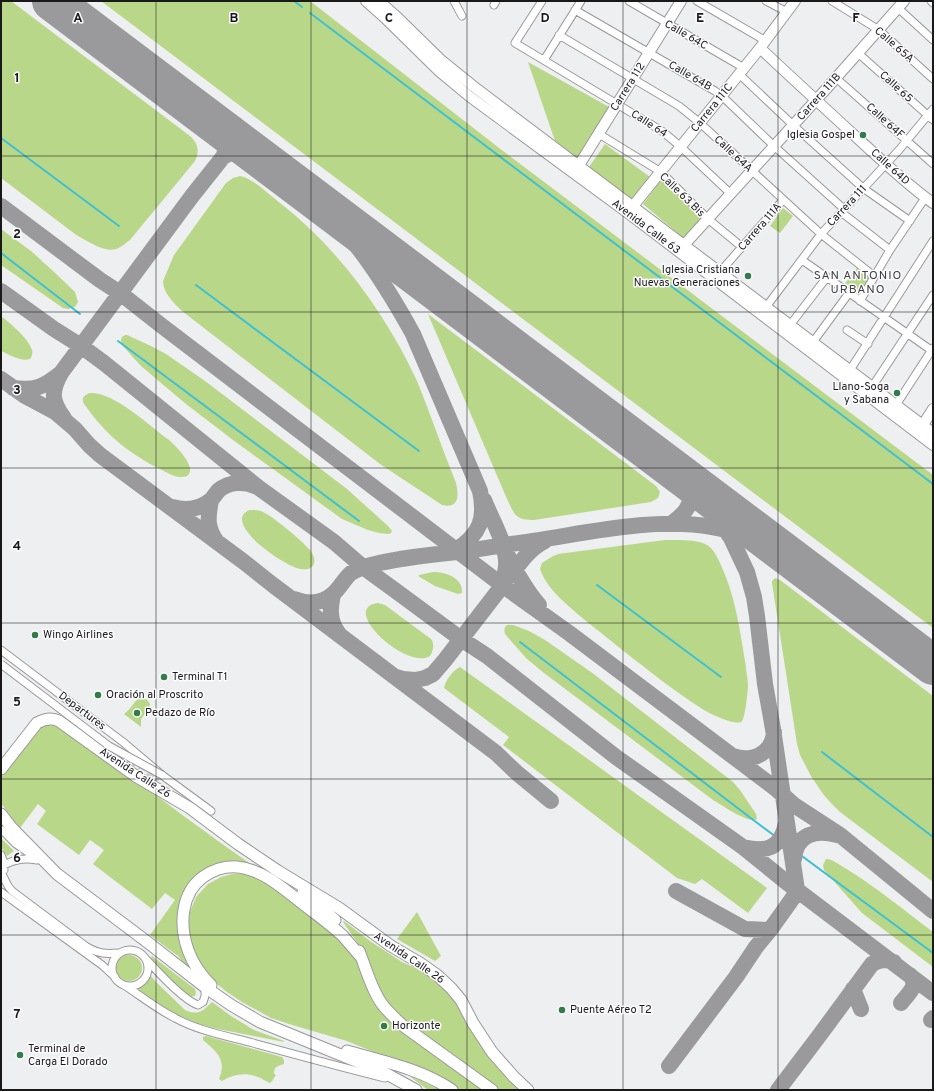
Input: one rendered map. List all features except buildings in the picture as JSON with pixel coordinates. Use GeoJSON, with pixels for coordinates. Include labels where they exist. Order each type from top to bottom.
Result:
{"type":"FeatureCollection","features":[{"type":"Feature","properties":{"kind":"main road","name":"Avenida Calle 63"},"geometry":{"type":"LineString","coordinates":[[366,1],[437,69],[469,96],[577,170]]}},
{"type":"Feature","properties":{"kind":"main road","name":"Avenida Calle 63"},"geometry":{"type":"LineString","coordinates":[[380,1],[459,76],[503,109],[577,170],[630,210],[718,282],[920,429],[933,433]]}},
{"type":"Feature","properties":{"kind":"main road","name":"Carrera 112"},"geometry":{"type":"LineString","coordinates":[[577,170],[681,1]]}},
{"type":"Feature","properties":{"kind":"main road","name":"Carrera 111C"},"geometry":{"type":"LineString","coordinates":[[630,210],[742,71],[795,1]]}},
{"type":"Feature","properties":{"kind":"main road","name":"Carrera 111B"},"geometry":{"type":"LineString","coordinates":[[684,245],[901,5]]}},
{"type":"Feature","properties":{"kind":"main road","name":"Calle 64D"},"geometry":{"type":"LineString","coordinates":[[763,44],[816,100],[886,164],[929,200]]}},
{"type":"Feature","properties":{"kind":"main road","name":"Avenida Calle 63"},"geometry":{"type":"LineString","coordinates":[[630,210],[684,245],[896,405],[933,444]]}},
{"type":"Feature","properties":{"kind":"main road"},"geometry":{"type":"LineString","coordinates":[[920,429],[933,409]]}},
{"type":"Feature","properties":{"kind":"main road","name":"Avenida Calle 26"},"geometry":{"type":"LineString","coordinates":[[1,769],[37,723],[46,719],[56,719],[137,777],[190,808],[238,844],[278,871],[339,908],[391,946],[420,963],[444,981],[461,1000],[473,1023],[492,1052],[514,1077],[528,1090]]}},
{"type":"Feature","properties":{"kind":"main road"},"geometry":{"type":"LineString","coordinates":[[1,814],[11,828],[57,874],[205,987],[231,1005],[253,1019],[385,1073],[416,1090]]}},
{"type":"Feature","properties":{"kind":"main road"},"geometry":{"type":"LineString","coordinates":[[231,1005],[200,972],[188,950],[184,931],[184,911],[189,894],[198,881],[215,870],[237,866],[246,868],[268,878],[336,931],[350,943],[361,957]]}},
{"type":"Feature","properties":{"kind":"main road","name":"Avenida Calle 26"},"geometry":{"type":"LineString","coordinates":[[278,871],[345,930],[353,941],[361,957],[377,995],[394,1018],[492,1090]]}},
{"type":"Feature","properties":{"kind":"main road"},"geometry":{"type":"LineString","coordinates":[[278,1030],[400,1067],[430,1078],[452,1090]]}},
{"type":"Feature","properties":{"kind":"street"},"geometry":{"type":"LineString","coordinates":[[454,1],[462,16]]}},
{"type":"Feature","properties":{"kind":"street","name":"Calle 64"},"geometry":{"type":"LineString","coordinates":[[542,1],[515,43],[662,131],[681,146],[731,194]]}},
{"type":"Feature","properties":{"kind":"street"},"geometry":{"type":"LineString","coordinates":[[544,60],[581,1]]}},
{"type":"Feature","properties":{"kind":"street","name":"Calle 64C"},"geometry":{"type":"LineString","coordinates":[[629,1],[640,4],[667,24],[742,71],[793,125],[863,188],[910,221]]}},
{"type":"Feature","properties":{"kind":"street","name":"Calle 64D"},"geometry":{"type":"LineString","coordinates":[[697,1],[763,44]]}},
{"type":"Feature","properties":{"kind":"street"},"geometry":{"type":"LineString","coordinates":[[766,1],[787,12]]}},
{"type":"Feature","properties":{"kind":"street","name":"Calle 65A"},"geometry":{"type":"LineString","coordinates":[[832,1],[879,30],[933,79]]}},
{"type":"Feature","properties":{"kind":"street"},"geometry":{"type":"LineString","coordinates":[[901,5],[933,40]]}},
{"type":"Feature","properties":{"kind":"street","name":"Calle 64B"},"geometry":{"type":"LineString","coordinates":[[576,10],[722,96],[843,210],[890,250]]}},
{"type":"Feature","properties":{"kind":"street","name":"Calle 64A"},"geometry":{"type":"LineString","coordinates":[[559,35],[679,106],[700,123],[821,234],[874,276]]}},
{"type":"Feature","properties":{"kind":"street","name":"Calle 65"},"geometry":{"type":"LineString","coordinates":[[858,53],[930,117]]}},
{"type":"Feature","properties":{"kind":"street","name":"Calle 64F"},"geometry":{"type":"LineString","coordinates":[[836,78],[933,164]]}},
{"type":"Feature","properties":{"kind":"street","name":"Carrera 111"},"geometry":{"type":"LineString","coordinates":[[766,307],[821,234],[906,141],[930,117],[933,109]]}},
{"type":"Feature","properties":{"kind":"street","name":"Calle 63 Bis"},"geometry":{"type":"LineString","coordinates":[[599,134],[660,172],[708,219],[742,247]]}},
{"type":"Feature","properties":{"kind":"street","name":"Carrera 111A"},"geometry":{"type":"LineString","coordinates":[[720,272],[783,200]]}},
{"type":"Feature","properties":{"kind":"street"},"geometry":{"type":"LineString","coordinates":[[860,301],[890,250],[910,221],[929,200]]}},
{"type":"Feature","properties":{"kind":"street"},"geometry":{"type":"LineString","coordinates":[[850,370],[933,241]]}},
{"type":"Feature","properties":{"kind":"street"},"geometry":{"type":"LineString","coordinates":[[802,260],[932,349],[896,405]]}},
{"type":"Feature","properties":{"kind":"street"},"geometry":{"type":"LineString","coordinates":[[790,325],[826,277]]}},
{"type":"Feature","properties":{"kind":"street"},"geometry":{"type":"LineString","coordinates":[[813,342],[849,293]]}},
{"type":"Feature","properties":{"kind":"street"},"geometry":{"type":"LineString","coordinates":[[872,387],[933,295]]}},
{"type":"Feature","properties":{"kind":"street"},"geometry":{"type":"LineString","coordinates":[[846,330],[868,344]]}},
{"type":"Feature","properties":{"kind":"street","name":"Departures"},"geometry":{"type":"LineString","coordinates":[[1,650],[118,738],[162,776],[210,810]]}},
{"type":"Feature","properties":{"kind":"street","name":"Departures"},"geometry":{"type":"LineString","coordinates":[[1,664],[109,746],[162,776]]}},
{"type":"Feature","properties":{"kind":"street"},"geometry":{"type":"LineString","coordinates":[[2,830],[16,844],[57,874]]}},
{"type":"Feature","properties":{"kind":"street"},"geometry":{"type":"LineString","coordinates":[[1,855],[4,865],[1,875],[12,891],[87,948],[105,954],[131,950],[137,951],[142,954],[178,991],[194,1004],[198,1005],[203,1002],[205,987]]}},
{"type":"Feature","properties":{"kind":"street"},"geometry":{"type":"LineString","coordinates":[[4,865],[18,859],[38,860]]}},
{"type":"Feature","properties":{"kind":"street"},"geometry":{"type":"LineString","coordinates":[[1,892],[102,965],[119,982],[176,1019],[212,1032],[403,1082]]}},
{"type":"Feature","properties":{"kind":"street"},"geometry":{"type":"LineString","coordinates":[[115,977],[112,967],[119,953]]}},
{"type":"Feature","properties":{"kind":"street"},"geometry":{"type":"LineString","coordinates":[[124,984],[136,984],[142,981],[148,971],[146,959]]}},
{"type":"Feature","properties":{"kind":"green space"},"geometry":{"type":"Polygon","coordinates":[[[1,1],[11,1],[195,141],[198,151],[195,161],[130,240],[121,247],[111,250],[101,248],[79,237],[1,178],[1,1]]]}},
{"type":"Feature","properties":{"kind":"green space"},"geometry":{"type":"Polygon","coordinates":[[[101,1],[310,1],[503,151],[933,475],[933,628],[101,1]]]}},
{"type":"Feature","properties":{"kind":"green space"},"geometry":{"type":"Polygon","coordinates":[[[528,62],[611,108],[579,159],[555,141],[528,62]]]}},
{"type":"Feature","properties":{"kind":"green space"},"geometry":{"type":"Polygon","coordinates":[[[605,144],[650,177],[631,200],[589,167],[605,144]]]}},
{"type":"Feature","properties":{"kind":"green space"},"geometry":{"type":"Polygon","coordinates":[[[240,176],[245,177],[261,187],[322,240],[359,284],[391,331],[417,381],[456,483],[457,497],[455,503],[452,505],[442,505],[380,464],[182,311],[167,294],[163,281],[174,255],[226,183],[233,178],[240,176]]]}},
{"type":"Feature","properties":{"kind":"green space"},"geometry":{"type":"Polygon","coordinates":[[[662,179],[702,220],[683,238],[643,204],[662,179]]]}},
{"type":"Feature","properties":{"kind":"green space"},"geometry":{"type":"Polygon","coordinates":[[[783,208],[793,216],[780,233],[770,226],[783,208]]]}},
{"type":"Feature","properties":{"kind":"green space"},"geometry":{"type":"Polygon","coordinates":[[[1,229],[31,251],[75,292],[78,302],[75,307],[68,309],[63,308],[1,265],[1,229]]]}},
{"type":"Feature","properties":{"kind":"green space"},"geometry":{"type":"Polygon","coordinates":[[[857,268],[871,278],[859,297],[843,286],[857,268]]]}},
{"type":"Feature","properties":{"kind":"green space"},"geometry":{"type":"Polygon","coordinates":[[[428,314],[656,486],[660,492],[658,498],[651,502],[534,520],[523,519],[516,516],[507,499],[428,314]]]}},
{"type":"Feature","properties":{"kind":"green space"},"geometry":{"type":"Polygon","coordinates":[[[1,316],[27,341],[32,351],[30,359],[19,359],[1,351],[1,316]]]}},
{"type":"Feature","properties":{"kind":"green space"},"geometry":{"type":"Polygon","coordinates":[[[127,335],[166,354],[205,381],[347,489],[388,526],[392,531],[391,533],[379,533],[368,530],[342,519],[233,440],[186,404],[141,366],[122,345],[121,341],[123,336],[127,335]]]}},
{"type":"Feature","properties":{"kind":"green space"},"geometry":{"type":"Polygon","coordinates":[[[90,393],[99,394],[120,403],[142,418],[169,440],[188,462],[190,471],[188,475],[185,477],[179,477],[169,474],[143,460],[119,443],[105,430],[84,404],[84,397],[90,393]]]}},
{"type":"Feature","properties":{"kind":"green space"},"geometry":{"type":"Polygon","coordinates":[[[249,510],[261,511],[300,540],[310,550],[314,557],[314,564],[312,567],[301,569],[293,566],[282,561],[258,544],[243,524],[243,516],[249,510]]]}},
{"type":"Feature","properties":{"kind":"green space"},"geometry":{"type":"Polygon","coordinates":[[[665,540],[687,540],[703,543],[712,549],[721,565],[734,602],[746,667],[748,683],[745,711],[741,722],[737,723],[728,721],[707,712],[662,681],[563,601],[544,578],[540,569],[542,563],[558,554],[665,540]]]}},
{"type":"Feature","properties":{"kind":"green space"},"geometry":{"type":"Polygon","coordinates":[[[433,572],[452,576],[460,583],[462,593],[458,594],[435,586],[418,576],[433,572]]]}},
{"type":"Feature","properties":{"kind":"green space"},"geometry":{"type":"Polygon","coordinates":[[[775,578],[780,580],[933,696],[933,882],[840,812],[823,794],[800,755],[772,583],[775,578]]]}},
{"type":"Feature","properties":{"kind":"green space"},"geometry":{"type":"Polygon","coordinates":[[[378,603],[385,605],[431,639],[433,648],[430,656],[420,658],[407,655],[380,637],[371,626],[366,616],[368,607],[378,603]]]}},
{"type":"Feature","properties":{"kind":"green space"},"geometry":{"type":"Polygon","coordinates":[[[507,625],[513,625],[529,631],[545,640],[591,672],[733,782],[756,814],[757,819],[753,820],[741,817],[713,800],[544,673],[526,658],[505,634],[504,629],[507,625]]]}},
{"type":"Feature","properties":{"kind":"green space"},"geometry":{"type":"Polygon","coordinates":[[[460,667],[767,888],[748,913],[702,879],[695,884],[677,878],[503,745],[509,737],[444,688],[450,676],[460,667]]]}},
{"type":"Feature","properties":{"kind":"green space"},"geometry":{"type":"Polygon","coordinates":[[[139,698],[146,699],[150,704],[149,709],[141,720],[141,727],[124,714],[139,698]]]}},
{"type":"Feature","properties":{"kind":"green space"},"geometry":{"type":"Polygon","coordinates":[[[56,723],[255,867],[219,866],[182,904],[198,979],[178,956],[150,935],[175,900],[165,893],[152,909],[93,864],[104,850],[90,840],[79,855],[37,824],[46,811],[38,804],[20,828],[1,803],[2,776],[40,727],[56,723]]]}},
{"type":"Feature","properties":{"kind":"green space"},"geometry":{"type":"Polygon","coordinates":[[[1,838],[14,851],[7,856],[1,847],[1,838]]]}},
{"type":"Feature","properties":{"kind":"green space"},"geometry":{"type":"Polygon","coordinates":[[[826,859],[836,862],[868,883],[933,932],[933,967],[862,913],[824,870],[823,865],[826,859]]]}},
{"type":"Feature","properties":{"kind":"green space"},"geometry":{"type":"Polygon","coordinates":[[[232,874],[245,874],[266,880],[342,938],[358,964],[372,1000],[389,1020],[483,1090],[459,1090],[449,1083],[347,1041],[271,1018],[242,1002],[207,976],[193,951],[188,931],[190,912],[196,897],[208,884],[221,877],[232,874]]]}},
{"type":"Feature","properties":{"kind":"green space"},"geometry":{"type":"Polygon","coordinates":[[[417,912],[441,956],[435,961],[397,939],[417,912]]]}},
{"type":"Feature","properties":{"kind":"green space"},"geometry":{"type":"Polygon","coordinates":[[[344,921],[370,941],[402,962],[429,974],[448,989],[524,1090],[500,1090],[395,1013],[386,1004],[357,942],[343,922],[344,921]]]}},
{"type":"Feature","properties":{"kind":"green space"},"geometry":{"type":"Polygon","coordinates":[[[129,955],[138,959],[142,968],[138,977],[129,981],[120,977],[116,968],[120,959],[129,955]]]}},
{"type":"Feature","properties":{"kind":"green space"},"geometry":{"type":"Polygon","coordinates":[[[152,956],[195,989],[195,996],[190,997],[162,972],[151,958],[152,956]]]}},
{"type":"Feature","properties":{"kind":"green space"},"geometry":{"type":"Polygon","coordinates":[[[150,975],[185,1010],[193,1013],[200,1012],[212,1002],[254,1030],[284,1042],[213,1028],[199,1024],[174,1013],[135,989],[144,984],[150,975]]]}},
{"type":"Feature","properties":{"kind":"green space"},"geometry":{"type":"Polygon","coordinates":[[[206,1036],[282,1057],[284,1064],[276,1068],[274,1074],[276,1075],[270,1083],[246,1074],[230,1077],[222,1081],[219,1079],[222,1067],[221,1061],[213,1048],[203,1040],[203,1037],[206,1036]]]}},
{"type":"Feature","properties":{"kind":"green space"},"geometry":{"type":"Polygon","coordinates":[[[408,1075],[441,1090],[428,1090],[408,1075]]]}},
{"type":"Feature","properties":{"kind":"waterway"},"geometry":{"type":"LineString","coordinates":[[294,1],[302,7]]}},
{"type":"Feature","properties":{"kind":"waterway"},"geometry":{"type":"LineString","coordinates":[[310,13],[933,484]]}},
{"type":"Feature","properties":{"kind":"waterway"},"geometry":{"type":"LineString","coordinates":[[1,138],[119,226]]}},
{"type":"Feature","properties":{"kind":"waterway"},"geometry":{"type":"LineString","coordinates":[[1,253],[80,314]]}},
{"type":"Feature","properties":{"kind":"waterway"},"geometry":{"type":"LineString","coordinates":[[196,285],[419,451]]}},
{"type":"Feature","properties":{"kind":"waterway"},"geometry":{"type":"LineString","coordinates":[[118,341],[359,521]]}},
{"type":"Feature","properties":{"kind":"waterway"},"geometry":{"type":"LineString","coordinates":[[597,585],[721,677]]}},
{"type":"Feature","properties":{"kind":"waterway"},"geometry":{"type":"LineString","coordinates":[[520,642],[752,819],[933,953]]}},
{"type":"Feature","properties":{"kind":"waterway"},"geometry":{"type":"LineString","coordinates":[[822,752],[933,837]]}},
{"type":"Feature","properties":{"kind":"taxiway"},"geometry":{"type":"LineString","coordinates":[[221,128],[225,135],[226,142],[226,150],[223,157]]}},
{"type":"Feature","properties":{"kind":"taxiway"},"geometry":{"type":"LineString","coordinates":[[13,388],[27,389],[39,387],[61,373],[192,196],[223,157],[237,151],[250,151],[254,153]]}},
{"type":"Feature","properties":{"kind":"taxiway"},"geometry":{"type":"LineString","coordinates":[[292,182],[352,240],[388,290],[413,334],[480,491],[482,501],[481,518],[476,532],[456,550]]}},
{"type":"Feature","properties":{"kind":"taxiway"},"geometry":{"type":"LineString","coordinates":[[1,206],[100,280],[120,293],[502,585],[569,633],[775,788],[794,805],[840,835],[933,911]]}},
{"type":"Feature","properties":{"kind":"taxiway"},"geometry":{"type":"LineString","coordinates":[[1,291],[104,363],[259,488],[334,542],[363,567],[461,639],[487,656],[616,757],[743,847],[785,881],[933,993]]}},
{"type":"Feature","properties":{"kind":"taxiway"},"geometry":{"type":"LineString","coordinates":[[61,373],[55,385],[54,396],[57,406],[64,418]]}},
{"type":"Feature","properties":{"kind":"taxiway"},"geometry":{"type":"LineString","coordinates":[[1,379],[25,396],[55,412],[75,429],[100,455],[496,753],[517,773],[551,801]]}},
{"type":"Feature","properties":{"kind":"taxiway"},"geometry":{"type":"LineString","coordinates":[[671,524],[679,518],[690,502],[690,492],[687,480]]}},
{"type":"Feature","properties":{"kind":"taxiway"},"geometry":{"type":"LineString","coordinates":[[172,507],[182,509],[197,508],[211,500],[219,490],[227,485],[241,483],[255,486]]}},
{"type":"Feature","properties":{"kind":"taxiway"},"geometry":{"type":"LineString","coordinates":[[669,1066],[736,977],[797,890],[765,684],[754,597],[747,572],[731,538],[694,485]]}},
{"type":"Feature","properties":{"kind":"taxiway"},"geometry":{"type":"LineString","coordinates":[[211,500],[209,527],[217,542]]}},
{"type":"Feature","properties":{"kind":"taxiway"},"geometry":{"type":"LineString","coordinates":[[396,677],[415,680],[425,678],[433,674],[499,590],[505,572],[505,553],[484,500]]}},
{"type":"Feature","properties":{"kind":"taxiway"},"geometry":{"type":"LineString","coordinates":[[294,599],[304,602],[324,600],[335,592],[351,573],[371,565],[414,557],[637,525],[688,524],[723,529],[755,541],[796,561]]}},
{"type":"Feature","properties":{"kind":"taxiway"},"geometry":{"type":"LineString","coordinates":[[510,576],[530,552],[545,541]]}},
{"type":"Feature","properties":{"kind":"taxiway"},"geometry":{"type":"LineString","coordinates":[[507,554],[522,581],[539,605]]}},
{"type":"Feature","properties":{"kind":"taxiway"},"geometry":{"type":"LineString","coordinates":[[333,594],[331,618],[339,634]]}},
{"type":"Feature","properties":{"kind":"taxiway"},"geometry":{"type":"LineString","coordinates":[[733,756],[738,758],[752,758],[761,754],[769,747],[774,732]]}},
{"type":"Feature","properties":{"kind":"taxiway"},"geometry":{"type":"LineString","coordinates":[[743,847],[752,849],[766,849],[772,847],[781,838],[786,823]]}},
{"type":"Feature","properties":{"kind":"taxiway"},"geometry":{"type":"LineString","coordinates":[[794,859],[799,844],[808,835],[815,833],[829,833],[837,835]]}},
{"type":"Feature","properties":{"kind":"taxiway"},"geometry":{"type":"LineString","coordinates":[[676,891],[745,929],[770,930]]}},
{"type":"Feature","properties":{"kind":"taxiway"},"geometry":{"type":"LineString","coordinates":[[778,1090],[872,964],[883,960],[894,962]]}},
{"type":"Feature","properties":{"kind":"taxiway"},"geometry":{"type":"LineString","coordinates":[[901,1003],[912,990],[913,983],[910,975]]}},
{"type":"Feature","properties":{"kind":"taxiway"},"geometry":{"type":"LineString","coordinates":[[853,989],[861,1009]]}},
{"type":"Feature","properties":{"kind":"runway"},"geometry":{"type":"LineString","coordinates":[[52,1],[933,665]]}},
{"type":"Feature","properties":{"kind":"tunnel"},"geometry":{"type":"LineString","coordinates":[[101,744],[134,766]]}},
{"type":"Feature","properties":{"kind":"tunnel"},"geometry":{"type":"LineString","coordinates":[[131,760],[158,781]]}},
{"type":"Feature","properties":{"kind":"place","name":"Iglesia Gospel"},"geometry":{"type":"Point","coordinates":[863,135]}},
{"type":"Feature","properties":{"kind":"place","name":"Iglesia Cristiana Nuevas Generaciones"},"geometry":{"type":"Point","coordinates":[748,276]}},
{"type":"Feature","properties":{"kind":"place","name":"Llano-Soga y Sabana"},"geometry":{"type":"Point","coordinates":[897,393]}},
{"type":"Feature","properties":{"kind":"place","name":"Wingo Airlines"},"geometry":{"type":"Point","coordinates":[35,635]}},
{"type":"Feature","properties":{"kind":"place","name":"Terminal T1"},"geometry":{"type":"Point","coordinates":[164,677]}},
{"type":"Feature","properties":{"kind":"place","name":"Oración al Proscrito"},"geometry":{"type":"Point","coordinates":[98,695]}},
{"type":"Feature","properties":{"kind":"place","name":"Pedazo de Río"},"geometry":{"type":"Point","coordinates":[137,713]}},
{"type":"Feature","properties":{"kind":"place","name":"Puente Aéreo T2"},"geometry":{"type":"Point","coordinates":[562,1010]}},
{"type":"Feature","properties":{"kind":"place","name":"Horizonte"},"geometry":{"type":"Point","coordinates":[384,1026]}},
{"type":"Feature","properties":{"kind":"place","name":"Terminal de Carga El Dorado"},"geometry":{"type":"Point","coordinates":[20,1055]}},
{"type":"Feature","properties":{"kind":"district","name":"SAN ANTONIO URBANO"},"geometry":{"type":"Point","coordinates":[858,283]}}]}
